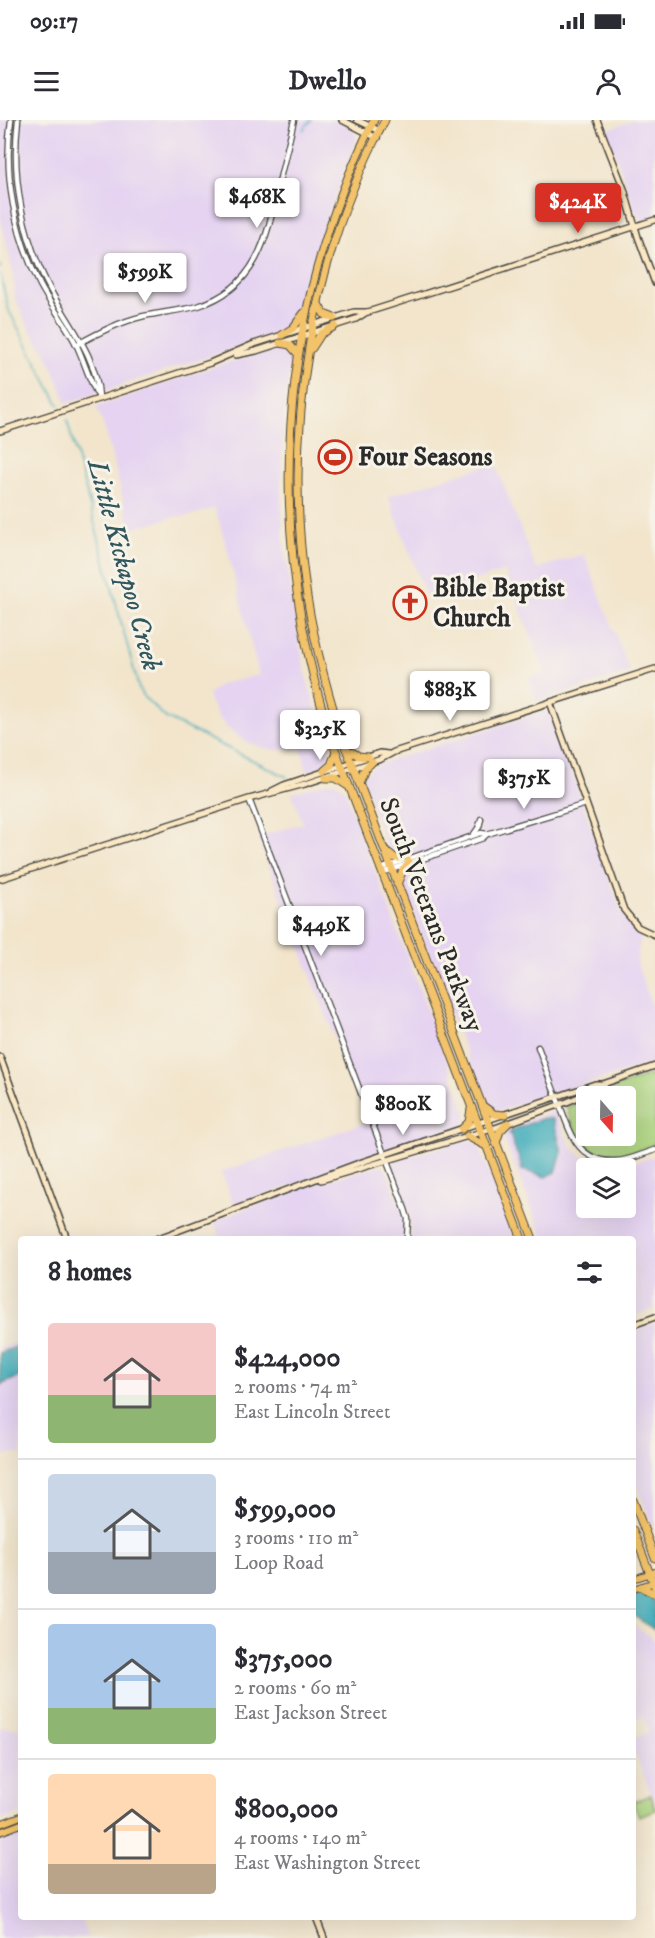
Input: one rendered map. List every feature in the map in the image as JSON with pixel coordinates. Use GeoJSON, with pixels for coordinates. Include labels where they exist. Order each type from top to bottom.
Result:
{"type":"FeatureCollection","features":[{"type":"Feature","properties":{"kind":"highway","name":"South Veterans Parkway"},"geometry":{"type":"LineString","coordinates":[[385,120],[344,214],[330,257],[313,329],[298,453],[298,504],[302,550],[311,618],[321,667],[346,749],[532,1236]]}},
{"type":"Feature","properties":{"kind":"highway","name":"South Veterans Parkway"},"geometry":{"type":"LineString","coordinates":[[371,127],[329,226],[307,308],[298,354],[289,456],[292,553],[306,649],[336,752],[521,1236]]}},
{"type":"Feature","properties":{"kind":"highway"},"geometry":{"type":"LineString","coordinates":[[309,352],[318,338],[335,322],[324,314],[318,304]]}},
{"type":"Feature","properties":{"kind":"highway"},"geometry":{"type":"LineString","coordinates":[[298,354],[281,339],[297,324],[307,308]]}},
{"type":"Feature","properties":{"kind":"highway"},"geometry":{"type":"LineString","coordinates":[[346,749],[370,760],[359,783]]}},
{"type":"Feature","properties":{"kind":"highway"},"geometry":{"type":"LineString","coordinates":[[336,752],[325,774],[349,787]]}},
{"type":"Feature","properties":{"kind":"highway"},"geometry":{"type":"LineString","coordinates":[[384,849],[395,858],[408,861],[397,884]]}},
{"type":"Feature","properties":{"kind":"highway"},"geometry":{"type":"LineString","coordinates":[[481,1103],[494,1114],[505,1114]]}},
{"type":"Feature","properties":{"kind":"highway"},"geometry":{"type":"LineString","coordinates":[[462,1129],[470,1122],[471,1106]]}},
{"type":"Feature","properties":{"kind":"highway"},"geometry":{"type":"LineString","coordinates":[[496,1143],[500,1131],[508,1123]]}},
{"type":"Feature","properties":{"kind":"highway"},"geometry":{"type":"LineString","coordinates":[[467,1136],[486,1146]]}},
{"type":"Feature","properties":{"kind":"highway"},"geometry":{"type":"LineString","coordinates":[[636,1508],[655,1556]]}},
{"type":"Feature","properties":{"kind":"highway"},"geometry":{"type":"LineString","coordinates":[[636,1537],[655,1584]]}},
{"type":"Feature","properties":{"kind":"highway"},"geometry":{"type":"LineString","coordinates":[[642,1587],[655,1594]]}},
{"type":"Feature","properties":{"kind":"main road"},"geometry":{"type":"LineString","coordinates":[[342,120],[371,127]]}},
{"type":"Feature","properties":{"kind":"main road"},"geometry":{"type":"LineString","coordinates":[[357,120],[371,127],[378,134]]}},
{"type":"Feature","properties":{"kind":"main road"},"geometry":{"type":"LineString","coordinates":[[597,120],[624,189],[655,283]]}},
{"type":"Feature","properties":{"kind":"main road"},"geometry":{"type":"LineString","coordinates":[[0,431],[229,356],[256,351],[303,332],[335,322],[356,319],[368,312],[655,220]]}},
{"type":"Feature","properties":{"kind":"main road"},"geometry":{"type":"LineString","coordinates":[[0,879],[268,793],[286,790],[325,774],[370,760],[380,753],[388,754],[655,669]]}},
{"type":"Feature","properties":{"kind":"main road"},"geometry":{"type":"LineString","coordinates":[[550,702],[624,910],[638,927],[655,935]]}},
{"type":"Feature","properties":{"kind":"main road"},"geometry":{"type":"LineString","coordinates":[[0,1057],[66,1236]]}},
{"type":"Feature","properties":{"kind":"main road"},"geometry":{"type":"LineString","coordinates":[[164,1236],[556,1096],[595,1084],[603,1084],[655,1066]]}},
{"type":"Feature","properties":{"kind":"main road"},"geometry":{"type":"LineString","coordinates":[[386,1158],[491,1129],[560,1104],[597,1089],[603,1084]]}},
{"type":"Feature","properties":{"kind":"main road"},"geometry":{"type":"LineString","coordinates":[[636,1324],[655,1317]]}},
{"type":"Feature","properties":{"kind":"main road"},"geometry":{"type":"LineString","coordinates":[[636,1578],[652,1573]]}},
{"type":"Feature","properties":{"kind":"main road"},"geometry":{"type":"LineString","coordinates":[[636,1589],[655,1584]]}},
{"type":"Feature","properties":{"kind":"main road"},"geometry":{"type":"LineString","coordinates":[[0,1824],[18,1817]]}},
{"type":"Feature","properties":{"kind":"main road"},"geometry":{"type":"LineString","coordinates":[[0,1832],[18,1825]]}},
{"type":"Feature","properties":{"kind":"main road"},"geometry":{"type":"LineString","coordinates":[[317,1920],[324,1938]]}},
{"type":"Feature","properties":{"kind":"street"},"geometry":{"type":"LineString","coordinates":[[11,120],[10,175],[20,233],[41,286],[76,345],[100,399]]}},
{"type":"Feature","properties":{"kind":"street"},"geometry":{"type":"LineString","coordinates":[[18,120],[16,176],[27,232],[47,284],[82,342],[99,385],[100,399]]}},
{"type":"Feature","properties":{"kind":"street"},"geometry":{"type":"LineString","coordinates":[[76,345],[108,328],[130,320],[205,303],[230,290],[243,278],[255,262],[267,237],[294,120]]}},
{"type":"Feature","properties":{"kind":"street"},"geometry":{"type":"LineString","coordinates":[[249,799],[386,1158],[408,1219],[407,1236]]}},
{"type":"Feature","properties":{"kind":"street"},"geometry":{"type":"LineString","coordinates":[[381,871],[481,833],[487,834],[586,804]]}},
{"type":"Feature","properties":{"kind":"street"},"geometry":{"type":"LineString","coordinates":[[472,836],[479,827],[481,819]]}},
{"type":"Feature","properties":{"kind":"street"},"geometry":{"type":"LineString","coordinates":[[408,861],[466,844],[483,838],[487,834]]}},
{"type":"Feature","properties":{"kind":"street"},"geometry":{"type":"LineString","coordinates":[[453,843],[466,844]]}},
{"type":"Feature","properties":{"kind":"street"},"geometry":{"type":"LineString","coordinates":[[538,1047],[574,1140],[582,1149],[596,1158],[617,1161],[655,1150]]}},
{"type":"Feature","properties":{"kind":"shaded area"},"geometry":{"type":"Polygon","coordinates":[[[0,120],[335,120],[350,127],[357,140],[320,236],[301,309],[290,326],[274,335],[67,403],[44,349],[30,330],[15,298],[13,274],[0,216],[0,120]]]}},
{"type":"Feature","properties":{"kind":"shaded area"},"geometry":{"type":"Polygon","coordinates":[[[633,120],[655,120],[655,216],[644,220],[637,216],[607,130],[633,120]]]}},
{"type":"Feature","properties":{"kind":"shaded area"},"geometry":{"type":"Polygon","coordinates":[[[284,348],[291,355],[284,411],[281,491],[284,545],[299,643],[308,684],[330,754],[327,764],[307,772],[301,748],[276,750],[245,741],[219,718],[211,703],[208,694],[221,684],[259,675],[215,508],[131,529],[104,426],[96,407],[219,365],[284,348]]]}},
{"type":"Feature","properties":{"kind":"shaded area"},"geometry":{"type":"Polygon","coordinates":[[[495,463],[536,569],[584,554],[630,672],[536,702],[528,678],[545,672],[505,571],[426,596],[388,496],[495,463]]]}},
{"type":"Feature","properties":{"kind":"shaded area"},"geometry":{"type":"Polygon","coordinates":[[[549,710],[620,910],[629,924],[642,934],[637,956],[638,966],[655,1016],[655,1062],[497,1111],[488,1107],[382,835],[364,782],[364,776],[373,767],[549,710]]]}},
{"type":"Feature","properties":{"kind":"shaded area"},"geometry":{"type":"Polygon","coordinates":[[[332,782],[344,789],[466,1113],[466,1121],[461,1127],[234,1205],[221,1172],[367,1122],[258,837],[303,823],[292,793],[332,782]]]}},
{"type":"Feature","properties":{"kind":"shaded area"},"geometry":{"type":"Polygon","coordinates":[[[555,1111],[566,1138],[573,1149],[584,1158],[576,1158],[576,1218],[636,1218],[636,1162],[655,1156],[655,1308],[636,1315],[636,1236],[543,1236],[503,1136],[508,1128],[514,1125],[555,1111]]]}},
{"type":"Feature","properties":{"kind":"shaded area"},"geometry":{"type":"Polygon","coordinates":[[[469,1140],[478,1144],[514,1236],[411,1236],[410,1214],[391,1165],[393,1161],[469,1140]]]}},
{"type":"Feature","properties":{"kind":"shaded area"},"geometry":{"type":"Polygon","coordinates":[[[381,1165],[387,1171],[402,1211],[405,1236],[219,1236],[216,1220],[305,1187],[381,1165]]]}},
{"type":"Feature","properties":{"kind":"shaded area"},"geometry":{"type":"Polygon","coordinates":[[[655,1323],[655,1532],[636,1483],[636,1330],[655,1323]]]}},
{"type":"Feature","properties":{"kind":"shaded area"},"geometry":{"type":"Polygon","coordinates":[[[18,1341],[18,1454],[0,1455],[0,1348],[18,1341]]]}},
{"type":"Feature","properties":{"kind":"shaded area"},"geometry":{"type":"Polygon","coordinates":[[[636,1627],[655,1640],[655,1805],[636,1756],[636,1737],[649,1732],[643,1716],[636,1719],[636,1627]]]}},
{"type":"Feature","properties":{"kind":"shaded area"},"geometry":{"type":"Polygon","coordinates":[[[0,1727],[18,1729],[18,1813],[0,1820],[0,1727]]]}},
{"type":"Feature","properties":{"kind":"shaded area"},"geometry":{"type":"Polygon","coordinates":[[[18,1830],[18,1920],[81,1920],[88,1938],[0,1938],[0,1837],[18,1830]]]}},
{"type":"Feature","properties":{"kind":"green space"},"geometry":{"type":"Polygon","coordinates":[[[655,1073],[655,1144],[623,1155],[608,1156],[588,1146],[636,1146],[636,1086],[618,1086],[655,1073]]]}},
{"type":"Feature","properties":{"kind":"green space"},"geometry":{"type":"Polygon","coordinates":[[[576,1103],[576,1132],[569,1116],[567,1107],[576,1103]]]}},
{"type":"Feature","properties":{"kind":"green space"},"geometry":{"type":"Polygon","coordinates":[[[651,1795],[655,1810],[639,1816],[636,1801],[651,1795]]]}},
{"type":"Feature","properties":{"kind":"water"},"geometry":{"type":"Polygon","coordinates":[[[544,1118],[553,1119],[562,1152],[556,1172],[546,1177],[522,1170],[509,1134],[512,1130],[544,1118]]]}},
{"type":"Feature","properties":{"kind":"water"},"geometry":{"type":"Polygon","coordinates":[[[18,1346],[18,1377],[0,1385],[0,1353],[18,1346]]]}},
{"type":"Feature","properties":{"kind":"water"},"geometry":{"type":"Polygon","coordinates":[[[644,1593],[651,1596],[655,1604],[655,1630],[636,1617],[636,1595],[644,1593]]]}},
{"type":"Feature","properties":{"kind":"waterway"},"geometry":{"type":"LineString","coordinates":[[303,130],[311,120]]}},
{"type":"Feature","properties":{"kind":"waterway","name":"Little Kickapoo Creek"},"geometry":{"type":"LineString","coordinates":[[0,274],[9,311],[59,405]]}},
{"type":"Feature","properties":{"kind":"waterway","name":"Little Kickapoo Creek"},"geometry":{"type":"LineString","coordinates":[[67,420],[139,689],[166,718],[287,777]]}},
{"type":"Feature","properties":{"kind":"place","name":"Four Seasons"},"geometry":{"type":"Point","coordinates":[335,457]}},
{"type":"Feature","properties":{"kind":"place","name":"Bible Baptist Church"},"geometry":{"type":"Point","coordinates":[410,603]}}]}
